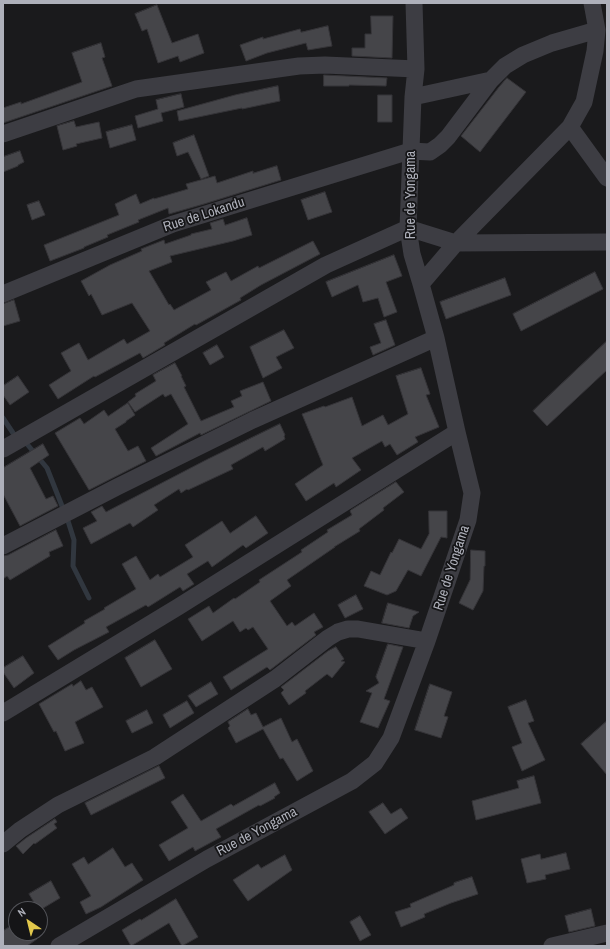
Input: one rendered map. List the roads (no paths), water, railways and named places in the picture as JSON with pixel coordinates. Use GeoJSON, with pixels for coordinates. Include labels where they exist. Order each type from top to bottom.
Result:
{"type":"FeatureCollection","features":[{"type":"Feature","properties":{"kind":"street","name":"Rue de Yongama"},"geometry":{"type":"LineString","coordinates":[[59,946],[207,859],[352,781],[375,764],[391,738],[427,641],[468,520],[472,493],[436,338],[412,254],[408,228],[412,97],[416,69],[414,3]]}},
{"type":"Feature","properties":{"kind":"street"},"geometry":{"type":"LineString","coordinates":[[421,284],[456,243],[570,127],[584,102],[595,51],[597,30],[593,3],[607,7]]}},
{"type":"Feature","properties":{"kind":"street","name":"Rue de Lokandu"},"geometry":{"type":"LineString","coordinates":[[3,294],[173,224],[410,151],[430,152],[448,138],[491,80],[505,66],[524,55],[552,43],[597,30]]}},
{"type":"Feature","properties":{"kind":"street"},"geometry":{"type":"LineString","coordinates":[[3,134],[136,89],[299,66],[325,65],[416,69]]}},
{"type":"Feature","properties":{"kind":"street"},"geometry":{"type":"LineString","coordinates":[[412,97],[491,80]]}},
{"type":"Feature","properties":{"kind":"street"},"geometry":{"type":"LineString","coordinates":[[570,127],[607,178]]}},
{"type":"Feature","properties":{"kind":"street"},"geometry":{"type":"LineString","coordinates":[[3,449],[326,265],[408,228],[456,243],[607,242]]}},
{"type":"Feature","properties":{"kind":"street"},"geometry":{"type":"LineString","coordinates":[[3,546],[253,420],[436,338]]}},
{"type":"Feature","properties":{"kind":"street"},"geometry":{"type":"LineString","coordinates":[[3,713],[178,607],[457,432]]}},
{"type":"Feature","properties":{"kind":"street"},"geometry":{"type":"LineString","coordinates":[[3,844],[20,830],[58,805],[155,757],[275,679],[338,632],[348,629],[358,629],[427,641]]}},
{"type":"Feature","properties":{"kind":"street"},"geometry":{"type":"LineString","coordinates":[[552,946],[607,933]]}},
{"type":"Feature","properties":{"kind":"waterway"},"geometry":{"type":"LineString","coordinates":[[3,418],[15,436]]}},
{"type":"Feature","properties":{"kind":"waterway"},"geometry":{"type":"LineString","coordinates":[[27,444],[47,468],[64,511]]}},
{"type":"Feature","properties":{"kind":"waterway"},"geometry":{"type":"LineString","coordinates":[[68,521],[74,540],[73,566],[89,598]]}}]}
